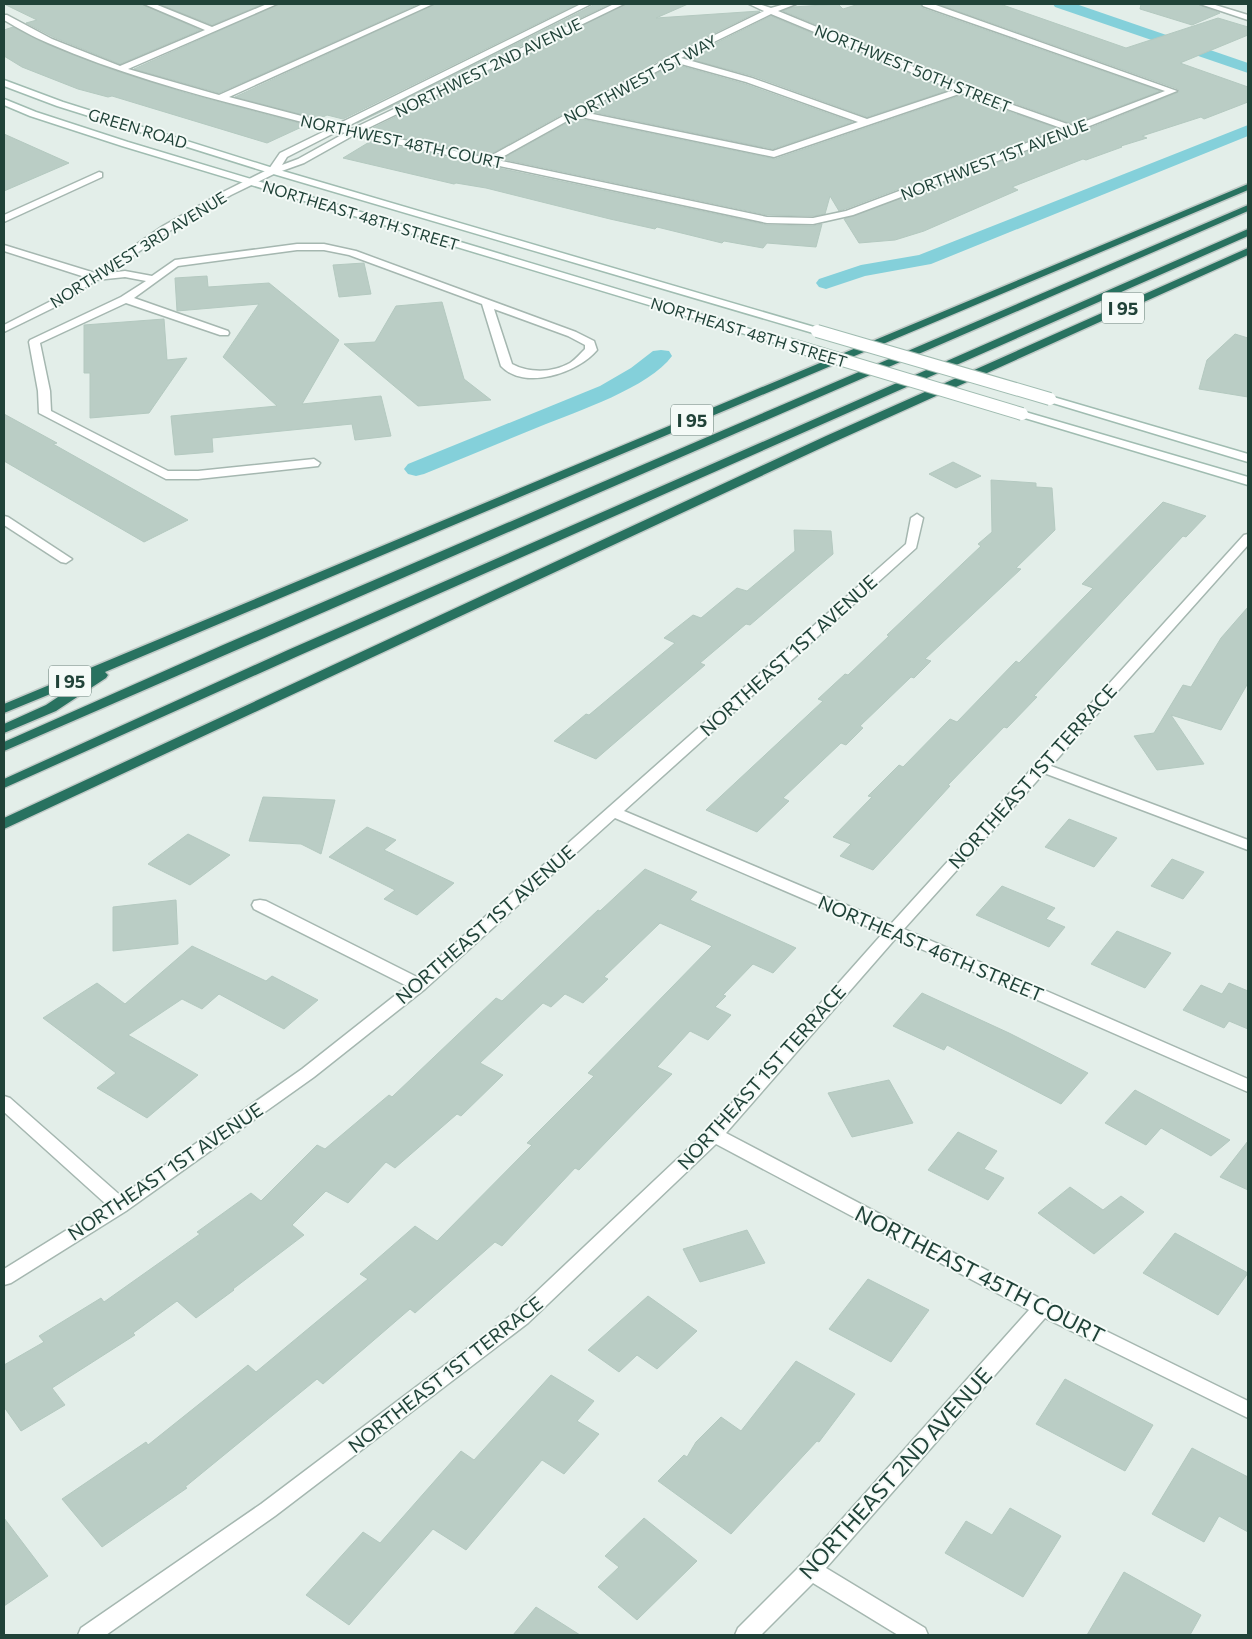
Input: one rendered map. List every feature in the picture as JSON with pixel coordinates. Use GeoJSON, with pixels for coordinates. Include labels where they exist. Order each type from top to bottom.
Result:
{"type":"FeatureCollection","features":[{"type":"Feature","properties":{"kind":"highway","name":"I 95"},"geometry":{"type":"LineString","coordinates":[[4,709],[1248,187]]}},
{"type":"Feature","properties":{"kind":"highway"},"geometry":{"type":"LineString","coordinates":[[4,747],[236,644],[1248,208]]}},
{"type":"Feature","properties":{"kind":"highway"},"geometry":{"type":"LineString","coordinates":[[4,784],[293,652],[1248,232]]}},
{"type":"Feature","properties":{"kind":"highway","name":"I 95"},"geometry":{"type":"LineString","coordinates":[[4,824],[779,462],[1248,251]]}},
{"type":"Feature","properties":{"kind":"highway"},"geometry":{"type":"LineString","coordinates":[[4,729],[51,708],[136,653]]}},
{"type":"Feature","properties":{"kind":"street"},"geometry":{"type":"LineString","coordinates":[[148,4],[212,30]]}},
{"type":"Feature","properties":{"kind":"street"},"geometry":{"type":"LineString","coordinates":[[120,69],[273,4]]}},
{"type":"Feature","properties":{"kind":"street"},"geometry":{"type":"LineString","coordinates":[[220,98],[429,4]]}},
{"type":"Feature","properties":{"kind":"street","name":"NORTHWEST 2ND AVENUE"},"geometry":{"type":"LineString","coordinates":[[273,171],[283,155],[587,4]]}},
{"type":"Feature","properties":{"kind":"street","name":"NORTHWEST 2ND AVENUE"},"geometry":{"type":"LineString","coordinates":[[273,171],[301,161],[353,132],[620,4]]}},
{"type":"Feature","properties":{"kind":"street","name":"NORTHWEST 50TH STREET"},"geometry":{"type":"LineString","coordinates":[[753,4],[962,90],[1074,129]]}},
{"type":"Feature","properties":{"kind":"street","name":"NORTHWEST 1ST WAY"},"geometry":{"type":"LineString","coordinates":[[490,160],[673,59],[771,11],[792,4]]}},
{"type":"Feature","properties":{"kind":"street","name":"NORTHWEST 1ST AVENUE"},"geometry":{"type":"LineString","coordinates":[[813,221],[849,213],[1174,91],[926,4]]}},
{"type":"Feature","properties":{"kind":"street"},"geometry":{"type":"LineString","coordinates":[[1204,4],[1248,18]]}},
{"type":"Feature","properties":{"kind":"street","name":"NORTHWEST 48TH COURT"},"geometry":{"type":"LineString","coordinates":[[4,17],[49,40],[120,69],[220,98],[336,128],[768,220],[813,221]]}},
{"type":"Feature","properties":{"kind":"street"},"geometry":{"type":"LineString","coordinates":[[673,59],[749,80],[868,123]]}},
{"type":"Feature","properties":{"kind":"street","name":"GREEN ROAD"},"geometry":{"type":"LineString","coordinates":[[4,83],[60,104],[273,171]]}},
{"type":"Feature","properties":{"kind":"street"},"geometry":{"type":"LineString","coordinates":[[574,113],[774,154],[962,90]]}},
{"type":"Feature","properties":{"kind":"street","name":"GREEN ROAD"},"geometry":{"type":"LineString","coordinates":[[4,102],[33,114],[125,144],[250,182]]}},
{"type":"Feature","properties":{"kind":"street","name":"NORTHWEST 3RD AVENUE"},"geometry":{"type":"LineString","coordinates":[[4,329],[55,302],[96,277],[168,228],[273,171]]}},
{"type":"Feature","properties":{"kind":"street","name":"NORTHEAST 48TH STREET"},"geometry":{"type":"LineString","coordinates":[[273,171],[1248,458]]}},
{"type":"Feature","properties":{"kind":"street"},"geometry":{"type":"LineString","coordinates":[[4,219],[99,175]]}},
{"type":"Feature","properties":{"kind":"street","name":"NORTHEAST 48TH STREET"},"geometry":{"type":"LineString","coordinates":[[250,182],[1248,481]]}},
{"type":"Feature","properties":{"kind":"street"},"geometry":{"type":"LineString","coordinates":[[314,463],[198,475],[166,475],[45,413],[44,391],[34,342],[125,299],[142,289],[175,263],[297,248],[324,247],[352,253],[572,334],[590,343],[591,350],[574,365],[545,374],[522,374],[506,366],[487,303]]}},
{"type":"Feature","properties":{"kind":"street"},"geometry":{"type":"LineString","coordinates":[[4,248],[96,277],[142,289]]}},
{"type":"Feature","properties":{"kind":"street"},"geometry":{"type":"LineString","coordinates":[[96,277],[125,274],[154,279]]}},
{"type":"Feature","properties":{"kind":"street"},"geometry":{"type":"LineString","coordinates":[[125,299],[224,333]]}},
{"type":"Feature","properties":{"kind":"street","name":"NORTHEAST 1ST AVENUE"},"geometry":{"type":"LineString","coordinates":[[4,1278],[120,1206],[308,1073],[419,985],[912,545],[917,518]]}},
{"type":"Feature","properties":{"kind":"street"},"geometry":{"type":"LineString","coordinates":[[4,520],[66,559]]}},
{"type":"Feature","properties":{"kind":"street","name":"NORTHEAST 1ST TERRACE"},"geometry":{"type":"LineString","coordinates":[[89,1635],[268,1510],[521,1318],[714,1135],[893,931],[1248,538]]}},
{"type":"Feature","properties":{"kind":"street"},"geometry":{"type":"LineString","coordinates":[[1041,767],[1248,846]]}},
{"type":"Feature","properties":{"kind":"street","name":"NORTHEAST 46TH STREET"},"geometry":{"type":"LineString","coordinates":[[614,812],[1248,1086]]}},
{"type":"Feature","properties":{"kind":"street"},"geometry":{"type":"LineString","coordinates":[[260,905],[419,985]]}},
{"type":"Feature","properties":{"kind":"street"},"geometry":{"type":"LineString","coordinates":[[4,1102],[120,1206]]}},
{"type":"Feature","properties":{"kind":"street","name":"NORTHEAST 45TH COURT"},"geometry":{"type":"LineString","coordinates":[[714,1135],[1042,1308],[1248,1410]]}},
{"type":"Feature","properties":{"kind":"street","name":"NORTHEAST 2ND AVENUE"},"geometry":{"type":"LineString","coordinates":[[746,1635],[811,1570],[1042,1308]]}},
{"type":"Feature","properties":{"kind":"street"},"geometry":{"type":"LineString","coordinates":[[811,1570],[917,1635]]}},
{"type":"Feature","properties":{"kind":"building"},"geometry":{"type":"Polygon","coordinates":[[[4,4],[142,4],[200,30],[120,64],[53,37],[26,23],[37,20],[4,4]]]}},
{"type":"Feature","properties":{"kind":"building"},"geometry":{"type":"Polygon","coordinates":[[[159,4],[263,4],[212,25],[159,4]]]}},
{"type":"Feature","properties":{"kind":"building"},"geometry":{"type":"Polygon","coordinates":[[[279,4],[419,4],[219,93],[134,69],[279,4]]]}},
{"type":"Feature","properties":{"kind":"building"},"geometry":{"type":"Polygon","coordinates":[[[435,4],[577,4],[343,119],[327,115],[319,119],[235,97],[435,4]]]}},
{"type":"Feature","properties":{"kind":"building"},"geometry":{"type":"Polygon","coordinates":[[[593,4],[610,4],[357,123],[592,6],[593,4]]]}},
{"type":"Feature","properties":{"kind":"building"},"geometry":{"type":"Polygon","coordinates":[[[626,4],[688,4],[656,18],[760,11],[669,55],[487,156],[383,134],[386,132],[373,128],[626,4]]]}},
{"type":"Feature","properties":{"kind":"building"},"geometry":{"type":"Polygon","coordinates":[[[838,4],[843,9],[859,4],[920,4],[922,8],[1160,91],[1073,124],[966,86],[783,11],[793,7],[838,4]]]}},
{"type":"Feature","properties":{"kind":"building"},"geometry":{"type":"Polygon","coordinates":[[[938,4],[1000,4],[1126,48],[1218,18],[1248,27],[1248,35],[1180,63],[1248,87],[1248,102],[1204,119],[1201,117],[1142,136],[1147,138],[1086,160],[1083,159],[1012,187],[1018,190],[924,231],[895,240],[859,243],[844,219],[1078,133],[1179,92],[1178,89],[938,4]]]}},
{"type":"Feature","properties":{"kind":"building"},"geometry":{"type":"Polygon","coordinates":[[[1141,4],[1198,4],[1220,13],[1192,25],[1140,9],[1141,4]]]}},
{"type":"Feature","properties":{"kind":"building"},"geometry":{"type":"Polygon","coordinates":[[[771,16],[949,90],[867,117],[753,76],[686,58],[771,16]]]}},
{"type":"Feature","properties":{"kind":"building"},"geometry":{"type":"Polygon","coordinates":[[[13,27],[42,42],[116,71],[186,93],[306,125],[267,143],[112,96],[108,97],[78,89],[22,67],[4,56],[4,30],[13,27]]]}},
{"type":"Feature","properties":{"kind":"building"},"geometry":{"type":"Polygon","coordinates":[[[674,64],[745,84],[852,122],[773,149],[588,111],[674,64]]]}},
{"type":"Feature","properties":{"kind":"building"},"geometry":{"type":"Polygon","coordinates":[[[962,95],[1059,129],[839,211],[830,196],[825,214],[813,216],[767,215],[502,159],[576,118],[775,159],[962,95]]]}},
{"type":"Feature","properties":{"kind":"building"},"geometry":{"type":"Polygon","coordinates":[[[4,134],[69,163],[4,191],[4,134]]]}},
{"type":"Feature","properties":{"kind":"building"},"geometry":{"type":"Polygon","coordinates":[[[371,141],[767,225],[813,226],[822,224],[816,247],[767,243],[763,248],[724,241],[722,243],[657,227],[655,229],[610,219],[486,188],[454,184],[343,158],[371,141]]]}},
{"type":"Feature","properties":{"kind":"building"},"geometry":{"type":"Polygon","coordinates":[[[364,263],[371,294],[339,297],[333,265],[364,263]]]}},
{"type":"Feature","properties":{"kind":"building"},"geometry":{"type":"Polygon","coordinates":[[[207,276],[208,287],[269,283],[339,340],[302,404],[381,396],[391,436],[355,440],[352,424],[212,438],[213,452],[175,455],[171,416],[277,406],[223,357],[259,304],[177,311],[175,278],[207,276]]]}},
{"type":"Feature","properties":{"kind":"building"},"geometry":{"type":"Polygon","coordinates":[[[442,302],[464,379],[491,400],[418,406],[344,344],[375,342],[396,306],[442,302]]]}},
{"type":"Feature","properties":{"kind":"building"},"geometry":{"type":"Polygon","coordinates":[[[164,319],[167,360],[187,358],[149,413],[90,418],[90,373],[84,373],[84,325],[164,319]]]}},
{"type":"Feature","properties":{"kind":"building"},"geometry":{"type":"Polygon","coordinates":[[[1235,334],[1248,338],[1248,397],[1199,389],[1207,360],[1235,334]]]}},
{"type":"Feature","properties":{"kind":"building"},"geometry":{"type":"Polygon","coordinates":[[[4,414],[57,443],[53,444],[188,520],[144,542],[4,461],[4,414]]]}},
{"type":"Feature","properties":{"kind":"building"},"geometry":{"type":"Polygon","coordinates":[[[953,462],[981,476],[956,488],[929,474],[953,462]]]}},
{"type":"Feature","properties":{"kind":"building"},"geometry":{"type":"Polygon","coordinates":[[[991,480],[1036,483],[1036,487],[1052,488],[1055,530],[1016,568],[1021,569],[925,659],[931,661],[914,678],[911,677],[860,726],[863,728],[846,745],[841,743],[783,798],[789,801],[757,832],[706,810],[823,701],[818,699],[845,674],[848,675],[889,636],[887,635],[981,546],[978,544],[992,532],[991,480]]]}},
{"type":"Feature","properties":{"kind":"building"},"geometry":{"type":"Polygon","coordinates":[[[1163,502],[1206,516],[1186,537],[1183,536],[1139,583],[1034,696],[1037,697],[1007,728],[1004,727],[948,785],[950,786],[873,870],[840,856],[851,844],[833,837],[872,797],[868,796],[899,765],[903,767],[950,719],[957,722],[1016,661],[1019,663],[1093,588],[1082,584],[1163,502]]]}},
{"type":"Feature","properties":{"kind":"building"},"geometry":{"type":"Polygon","coordinates":[[[794,530],[831,531],[833,554],[750,625],[746,624],[700,663],[705,665],[596,759],[554,741],[586,714],[589,715],[675,643],[664,638],[693,615],[701,618],[737,588],[747,591],[795,551],[794,530]]]}},
{"type":"Feature","properties":{"kind":"building"},"geometry":{"type":"Polygon","coordinates":[[[1248,607],[1248,683],[1221,730],[1171,715],[1204,764],[1157,770],[1134,736],[1154,733],[1183,685],[1191,687],[1221,638],[1248,607]]]}},
{"type":"Feature","properties":{"kind":"building"},"geometry":{"type":"Polygon","coordinates":[[[263,797],[335,800],[321,854],[301,844],[249,841],[263,797]]]}},
{"type":"Feature","properties":{"kind":"building"},"geometry":{"type":"Polygon","coordinates":[[[1069,819],[1117,838],[1094,867],[1045,847],[1069,819]]]}},
{"type":"Feature","properties":{"kind":"building"},"geometry":{"type":"Polygon","coordinates":[[[367,827],[396,840],[384,850],[454,883],[417,915],[384,899],[395,890],[329,857],[367,827]]]}},
{"type":"Feature","properties":{"kind":"building"},"geometry":{"type":"Polygon","coordinates":[[[188,834],[230,855],[190,885],[148,864],[188,834]]]}},
{"type":"Feature","properties":{"kind":"building"},"geometry":{"type":"Polygon","coordinates":[[[1172,859],[1204,872],[1183,899],[1151,886],[1172,859]]]}},
{"type":"Feature","properties":{"kind":"building"},"geometry":{"type":"Polygon","coordinates":[[[645,869],[697,892],[690,900],[796,948],[773,973],[753,964],[723,995],[726,996],[715,1007],[731,1015],[708,1040],[690,1031],[657,1067],[672,1074],[579,1170],[575,1168],[502,1246],[495,1242],[415,1313],[410,1309],[323,1384],[317,1379],[185,1487],[187,1488],[102,1547],[62,1499],[146,1442],[148,1445],[248,1365],[256,1372],[368,1279],[360,1274],[415,1226],[437,1241],[532,1145],[527,1143],[594,1076],[588,1073],[712,946],[660,923],[604,977],[608,979],[583,1003],[565,994],[551,1007],[543,1003],[480,1063],[503,1075],[461,1116],[457,1114],[395,1168],[386,1162],[348,1203],[326,1191],[292,1225],[304,1235],[196,1318],[177,1301],[133,1333],[135,1335],[52,1388],[65,1405],[21,1431],[4,1407],[4,1365],[44,1342],[39,1336],[101,1298],[104,1302],[200,1234],[197,1232],[251,1193],[261,1201],[317,1145],[325,1149],[389,1095],[392,1097],[496,998],[502,1001],[598,910],[600,911],[645,869]]]}},
{"type":"Feature","properties":{"kind":"building"},"geometry":{"type":"Polygon","coordinates":[[[1002,886],[1055,908],[1046,919],[1065,927],[1049,947],[976,915],[1002,886]]]}},
{"type":"Feature","properties":{"kind":"building"},"geometry":{"type":"Polygon","coordinates":[[[176,900],[178,944],[113,951],[113,907],[176,900]]]}},
{"type":"Feature","properties":{"kind":"building"},"geometry":{"type":"Polygon","coordinates":[[[1117,931],[1171,953],[1145,988],[1091,964],[1117,931]]]}},
{"type":"Feature","properties":{"kind":"building"},"geometry":{"type":"Polygon","coordinates":[[[192,946],[266,981],[272,976],[318,1000],[284,1029],[219,994],[202,1009],[182,999],[128,1035],[198,1075],[147,1118],[97,1088],[116,1073],[43,1018],[97,983],[125,1004],[192,946]]]}},
{"type":"Feature","properties":{"kind":"building"},"geometry":{"type":"Polygon","coordinates":[[[1229,983],[1248,991],[1248,1029],[1229,1021],[1224,1028],[1183,1010],[1201,985],[1222,994],[1229,983]]]}},
{"type":"Feature","properties":{"kind":"building"},"geometry":{"type":"Polygon","coordinates":[[[922,993],[1009,1033],[1088,1073],[1061,1104],[947,1045],[944,1050],[893,1026],[922,993]]]}},
{"type":"Feature","properties":{"kind":"building"},"geometry":{"type":"Polygon","coordinates":[[[889,1080],[913,1123],[852,1137],[828,1093],[889,1080]]]}},
{"type":"Feature","properties":{"kind":"building"},"geometry":{"type":"Polygon","coordinates":[[[1135,1090],[1230,1140],[1211,1156],[1161,1128],[1146,1145],[1105,1123],[1135,1090]]]}},
{"type":"Feature","properties":{"kind":"building"},"geometry":{"type":"Polygon","coordinates":[[[958,1132],[997,1151],[984,1169],[1004,1178],[988,1200],[928,1170],[958,1132]]]}},
{"type":"Feature","properties":{"kind":"building"},"geometry":{"type":"Polygon","coordinates":[[[1248,1141],[1248,1190],[1220,1177],[1248,1141]]]}},
{"type":"Feature","properties":{"kind":"building"},"geometry":{"type":"Polygon","coordinates":[[[1070,1187],[1103,1210],[1121,1196],[1144,1212],[1094,1254],[1038,1213],[1070,1187]]]}},
{"type":"Feature","properties":{"kind":"building"},"geometry":{"type":"Polygon","coordinates":[[[747,1230],[765,1263],[700,1282],[683,1249],[747,1230]]]}},
{"type":"Feature","properties":{"kind":"building"},"geometry":{"type":"Polygon","coordinates":[[[1175,1233],[1248,1273],[1218,1315],[1143,1273],[1175,1233]]]}},
{"type":"Feature","properties":{"kind":"building"},"geometry":{"type":"Polygon","coordinates":[[[868,1279],[929,1310],[891,1362],[829,1329],[868,1279]]]}},
{"type":"Feature","properties":{"kind":"building"},"geometry":{"type":"Polygon","coordinates":[[[648,1296],[697,1331],[657,1369],[637,1355],[619,1372],[588,1350],[648,1296]]]}},
{"type":"Feature","properties":{"kind":"building"},"geometry":{"type":"Polygon","coordinates":[[[796,1361],[855,1394],[819,1442],[817,1441],[731,1534],[658,1481],[684,1455],[687,1457],[696,1442],[721,1417],[741,1431],[796,1361]]]}},
{"type":"Feature","properties":{"kind":"building"},"geometry":{"type":"Polygon","coordinates":[[[551,1375],[594,1401],[577,1421],[599,1434],[564,1474],[542,1460],[466,1550],[433,1529],[349,1625],[306,1595],[363,1532],[380,1543],[461,1451],[474,1460],[551,1375]]]}},
{"type":"Feature","properties":{"kind":"building"},"geometry":{"type":"Polygon","coordinates":[[[1065,1379],[1153,1425],[1125,1471],[1036,1424],[1065,1379]]]}},
{"type":"Feature","properties":{"kind":"building"},"geometry":{"type":"Polygon","coordinates":[[[1192,1448],[1248,1477],[1248,1532],[1219,1516],[1204,1542],[1152,1514],[1192,1448]]]}},
{"type":"Feature","properties":{"kind":"building"},"geometry":{"type":"Polygon","coordinates":[[[1010,1508],[1061,1536],[1023,1597],[945,1553],[966,1521],[992,1535],[1010,1508]]]}},
{"type":"Feature","properties":{"kind":"building"},"geometry":{"type":"Polygon","coordinates":[[[4,1518],[48,1576],[4,1606],[4,1518]]]}},
{"type":"Feature","properties":{"kind":"building"},"geometry":{"type":"Polygon","coordinates":[[[644,1518],[697,1561],[637,1620],[598,1587],[619,1567],[605,1556],[644,1518]]]}},
{"type":"Feature","properties":{"kind":"building"},"geometry":{"type":"Polygon","coordinates":[[[1124,1572],[1201,1615],[1190,1635],[1087,1635],[1124,1572]]]}},
{"type":"Feature","properties":{"kind":"building"},"geometry":{"type":"Polygon","coordinates":[[[536,1607],[580,1635],[513,1635],[536,1607]]]}},
{"type":"Feature","properties":{"kind":"waterway"},"geometry":{"type":"LineString","coordinates":[[1061,4],[1248,68]]}},
{"type":"Feature","properties":{"kind":"waterway"},"geometry":{"type":"LineString","coordinates":[[826,283],[861,271],[924,260],[1248,130]]}},
{"type":"Feature","properties":{"kind":"waterway"},"geometry":{"type":"LineString","coordinates":[[416,469],[608,391],[639,373],[661,356]]}}]}
